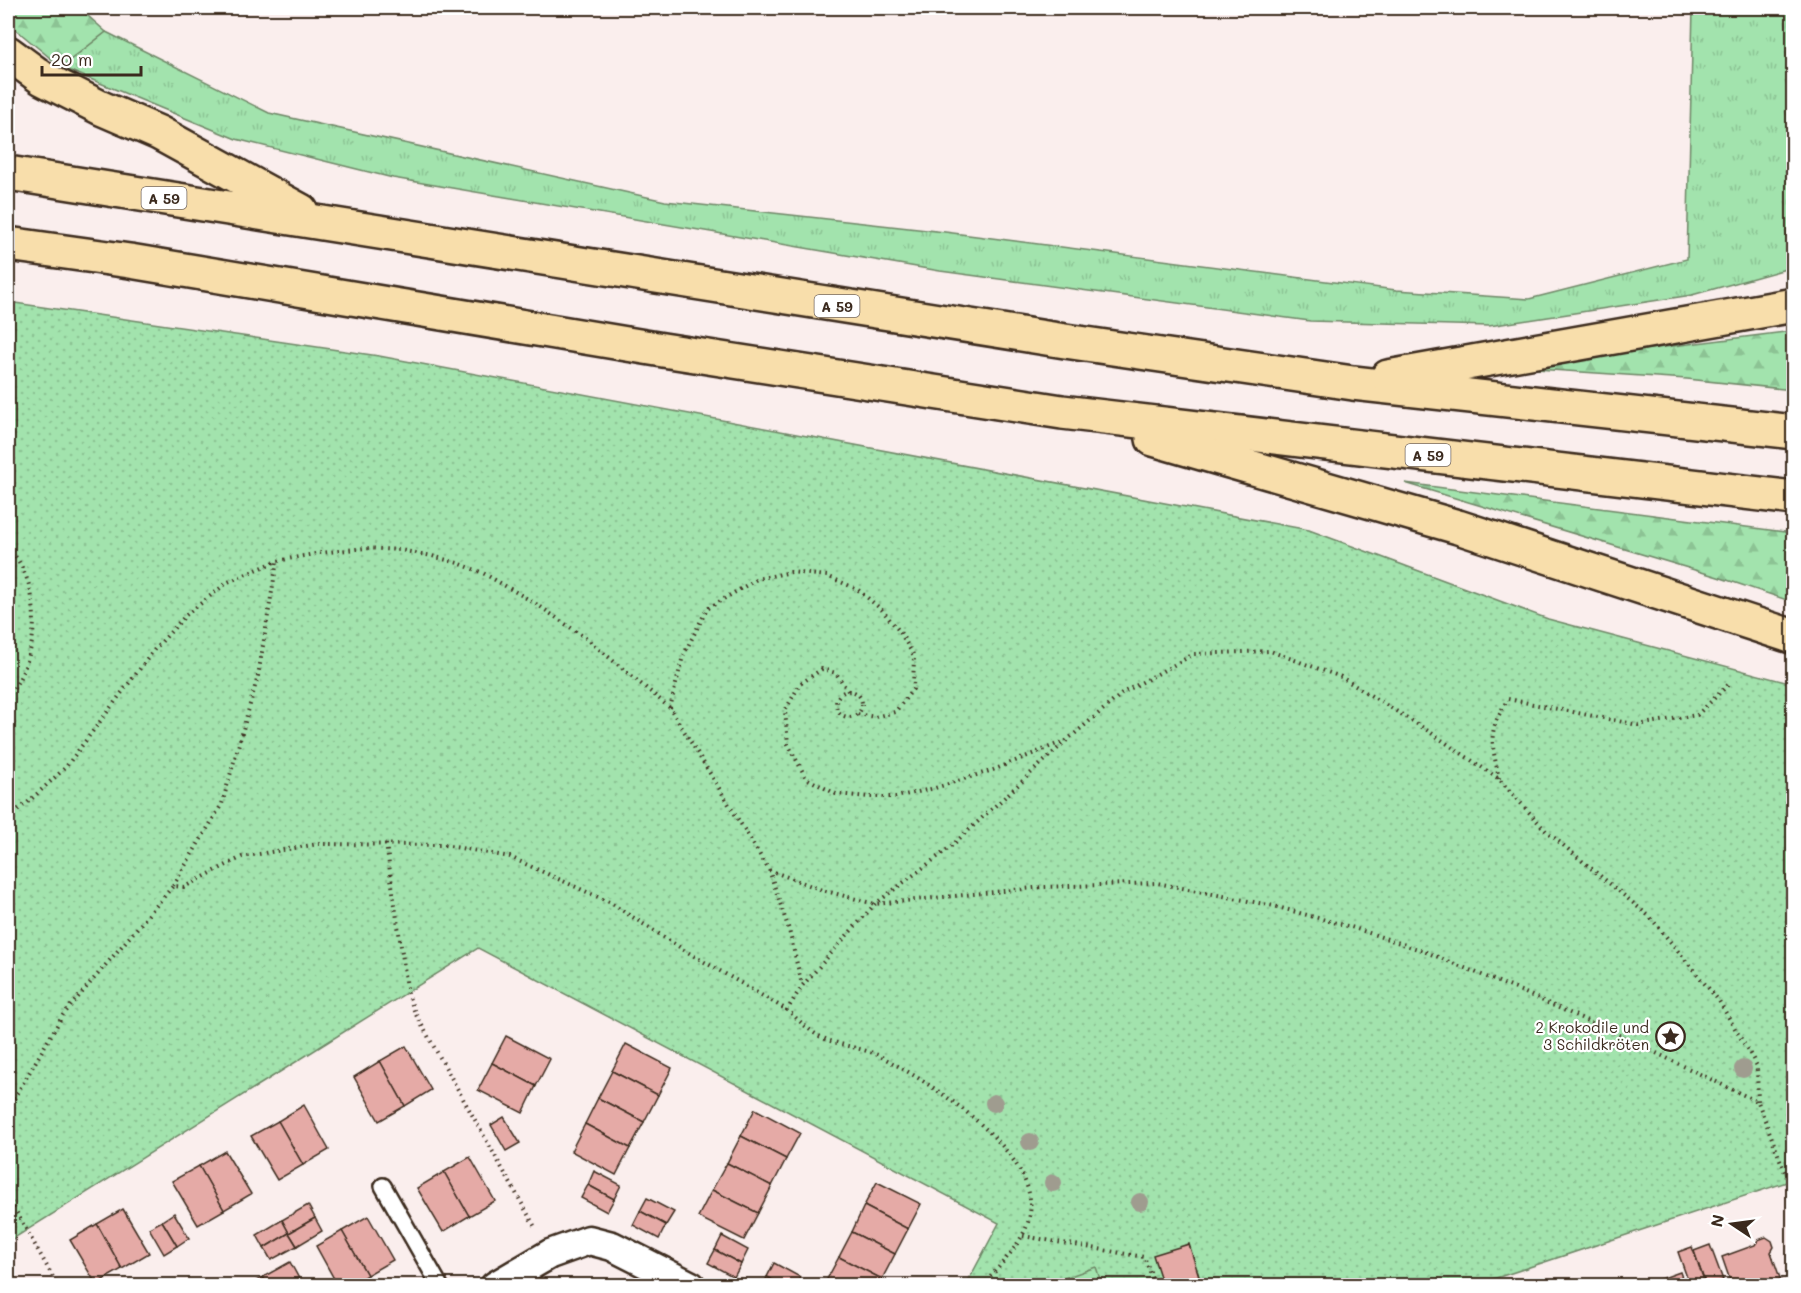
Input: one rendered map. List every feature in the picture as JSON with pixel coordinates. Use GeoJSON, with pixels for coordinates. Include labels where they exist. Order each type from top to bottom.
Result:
{"type":"FeatureCollection","features":[{"type":"Feature","properties":{"kind":"highway"},"geometry":{"type":"LineString","coordinates":[[8,53],[42,78],[100,108],[159,134],[321,222]]}},
{"type":"Feature","properties":{"kind":"highway","name":"A 59"},"geometry":{"type":"LineString","coordinates":[[8,173],[972,327],[1353,383],[1794,432]]}},
{"type":"Feature","properties":{"kind":"highway","name":"A 59"},"geometry":{"type":"LineString","coordinates":[[8,244],[130,261],[663,350],[1062,412],[1794,498]]}},
{"type":"Feature","properties":{"kind":"highway"},"geometry":{"type":"LineString","coordinates":[[8,265],[130,261]]}},
{"type":"Feature","properties":{"kind":"highway"},"geometry":{"type":"LineString","coordinates":[[1353,383],[1794,305]]}},
{"type":"Feature","properties":{"kind":"highway"},"geometry":{"type":"LineString","coordinates":[[1062,412],[1458,527],[1794,637]]}},
{"type":"Feature","properties":{"kind":"street"},"geometry":{"type":"LineString","coordinates":[[495,1286],[550,1254],[589,1240],[612,1246],[691,1286]]}},
{"type":"Feature","properties":{"kind":"lane"},"geometry":{"type":"LineString","coordinates":[[383,1186],[440,1286]]}},
{"type":"Feature","properties":{"kind":"path"},"geometry":{"type":"LineString","coordinates":[[8,547],[15,555],[23,572],[33,603],[34,626],[30,655],[19,682],[8,696]]}},
{"type":"Feature","properties":{"kind":"path"},"geometry":{"type":"LineString","coordinates":[[8,816],[26,804],[65,768],[154,650],[186,615],[228,582],[277,561],[365,548],[400,550],[458,563],[483,573],[538,605],[587,639],[669,708],[769,870],[789,930],[802,986]]}},
{"type":"Feature","properties":{"kind":"path"},"geometry":{"type":"LineString","coordinates":[[8,1109],[63,1015],[173,886],[222,804],[258,676],[277,561]]}},
{"type":"Feature","properties":{"kind":"path"},"geometry":{"type":"LineString","coordinates":[[669,708],[683,656],[707,609],[757,579],[791,572],[827,576],[857,589],[882,610],[900,632],[914,656],[913,689],[895,712],[876,717],[857,714],[845,716],[838,711],[836,702],[840,694],[848,691],[856,693],[861,699],[862,707],[857,714]]}},
{"type":"Feature","properties":{"kind":"path"},"geometry":{"type":"LineString","coordinates":[[787,1010],[802,986],[875,904],[948,849],[1066,741],[1124,692],[1194,654],[1270,651],[1341,677],[1430,732],[1499,779],[1546,831],[1650,917],[1719,1001],[1757,1066],[1758,1102],[1794,1196]]}},
{"type":"Feature","properties":{"kind":"path"},"geometry":{"type":"LineString","coordinates":[[848,691],[836,673],[822,669],[800,684],[785,711],[788,744],[806,778],[836,794],[869,797],[906,795],[993,770],[1066,741]]}},
{"type":"Feature","properties":{"kind":"path"},"geometry":{"type":"LineString","coordinates":[[1499,779],[1491,735],[1497,717],[1508,699],[1638,725],[1696,715],[1729,684]]}},
{"type":"Feature","properties":{"kind":"path"},"geometry":{"type":"LineString","coordinates":[[173,886],[184,887],[242,858],[318,844],[444,845],[510,856],[609,902],[684,950],[787,1010],[819,1036],[878,1055],[919,1078],[973,1118],[1009,1152],[1023,1173],[1030,1196],[1030,1215],[1023,1236],[982,1286]]}},
{"type":"Feature","properties":{"kind":"path"},"geometry":{"type":"LineString","coordinates":[[387,844],[408,994],[415,1013],[550,1254]]}},
{"type":"Feature","properties":{"kind":"path"},"geometry":{"type":"LineString","coordinates":[[769,870],[822,890],[875,904],[1043,887],[1157,883],[1274,906],[1361,930],[1421,950],[1621,1036],[1758,1102]]}},
{"type":"Feature","properties":{"kind":"path"},"geometry":{"type":"LineString","coordinates":[[8,1197],[58,1286]]}},
{"type":"Feature","properties":{"kind":"path"},"geometry":{"type":"LineString","coordinates":[[1023,1236],[1144,1257],[1153,1279],[1161,1279]]}},
{"type":"Feature","properties":{"kind":"green space"},"geometry":{"type":"Polygon","coordinates":[[[8,8],[79,8],[106,32],[61,67],[8,23],[8,8]]]}},
{"type":"Feature","properties":{"kind":"green space"},"geometry":{"type":"Polygon","coordinates":[[[1693,8],[1793,8],[1793,267],[1692,295],[1489,326],[1310,321],[940,271],[393,178],[236,139],[61,67],[106,32],[269,113],[665,201],[945,232],[1396,290],[1529,299],[1687,259],[1693,8]]]}},
{"type":"Feature","properties":{"kind":"green space"},"geometry":{"type":"Polygon","coordinates":[[[8,302],[379,356],[1309,530],[1548,619],[1793,684],[1793,1180],[1475,1285],[966,1285],[999,1223],[478,948],[8,1242],[8,302]]]}},
{"type":"Feature","properties":{"kind":"green space"},"geometry":{"type":"Polygon","coordinates":[[[1793,331],[1793,390],[1687,379],[1505,367],[1793,331]]]}},
{"type":"Feature","properties":{"kind":"green space"},"geometry":{"type":"Polygon","coordinates":[[[1405,483],[1793,533],[1793,602],[1718,577],[1405,483]]]}},
{"type":"Feature","properties":{"kind":"green space"},"geometry":{"type":"Polygon","coordinates":[[[1096,1267],[1102,1285],[1047,1285],[1047,1284],[1096,1267]]]}},
{"type":"Feature","properties":{"kind":"building"},"geometry":{"type":"Polygon","coordinates":[[[506,1036],[550,1059],[536,1086],[492,1063],[506,1036]]]}},
{"type":"Feature","properties":{"kind":"building"},"geometry":{"type":"Polygon","coordinates":[[[626,1044],[672,1068],[658,1095],[612,1071],[626,1044]]]}},
{"type":"Feature","properties":{"kind":"building"},"geometry":{"type":"Polygon","coordinates":[[[406,1046],[431,1090],[405,1106],[380,1061],[406,1046]]]}},
{"type":"Feature","properties":{"kind":"building"},"geometry":{"type":"Polygon","coordinates":[[[380,1061],[405,1106],[379,1121],[354,1077],[380,1061]]]}},
{"type":"Feature","properties":{"kind":"building"},"geometry":{"type":"Polygon","coordinates":[[[492,1063],[536,1086],[523,1113],[478,1090],[492,1063]]]}},
{"type":"Feature","properties":{"kind":"building"},"geometry":{"type":"Polygon","coordinates":[[[612,1071],[658,1095],[644,1122],[598,1098],[612,1071]]]}},
{"type":"Feature","properties":{"kind":"building"},"geometry":{"type":"Polygon","coordinates":[[[598,1098],[644,1122],[630,1148],[585,1124],[598,1098]]]}},
{"type":"Feature","properties":{"kind":"building"},"geometry":{"type":"Polygon","coordinates":[[[304,1105],[329,1150],[303,1165],[278,1121],[304,1105]]]}},
{"type":"Feature","properties":{"kind":"building"},"geometry":{"type":"Polygon","coordinates":[[[755,1109],[800,1133],[786,1159],[741,1136],[755,1109]]]}},
{"type":"Feature","properties":{"kind":"building"},"geometry":{"type":"Polygon","coordinates":[[[504,1117],[520,1143],[506,1151],[491,1125],[504,1117]]]}},
{"type":"Feature","properties":{"kind":"building"},"geometry":{"type":"Polygon","coordinates":[[[278,1121],[303,1165],[277,1180],[251,1136],[278,1121]]]}},
{"type":"Feature","properties":{"kind":"building"},"geometry":{"type":"Polygon","coordinates":[[[585,1124],[630,1148],[616,1175],[571,1151],[585,1124]]]}},
{"type":"Feature","properties":{"kind":"building"},"geometry":{"type":"Polygon","coordinates":[[[741,1136],[786,1159],[772,1186],[727,1163],[741,1136]]]}},
{"type":"Feature","properties":{"kind":"building"},"geometry":{"type":"Polygon","coordinates":[[[225,1151],[251,1194],[224,1210],[199,1166],[225,1151]]]}},
{"type":"Feature","properties":{"kind":"building"},"geometry":{"type":"Polygon","coordinates":[[[470,1157],[495,1201],[469,1216],[444,1172],[470,1157]]]}},
{"type":"Feature","properties":{"kind":"building"},"geometry":{"type":"Polygon","coordinates":[[[727,1163],[772,1186],[758,1213],[712,1190],[727,1163]]]}},
{"type":"Feature","properties":{"kind":"building"},"geometry":{"type":"Polygon","coordinates":[[[199,1166],[224,1210],[198,1225],[172,1181],[199,1166]]]}},
{"type":"Feature","properties":{"kind":"building"},"geometry":{"type":"Polygon","coordinates":[[[594,1171],[621,1185],[614,1199],[588,1185],[594,1171]]]}},
{"type":"Feature","properties":{"kind":"building"},"geometry":{"type":"Polygon","coordinates":[[[444,1172],[469,1216],[443,1232],[417,1188],[444,1172]]]}},
{"type":"Feature","properties":{"kind":"building"},"geometry":{"type":"Polygon","coordinates":[[[877,1182],[921,1204],[908,1229],[864,1206],[877,1182]]]}},
{"type":"Feature","properties":{"kind":"building"},"geometry":{"type":"Polygon","coordinates":[[[588,1185],[614,1199],[607,1212],[581,1198],[588,1185]]]}},
{"type":"Feature","properties":{"kind":"building"},"geometry":{"type":"Polygon","coordinates":[[[712,1190],[758,1213],[744,1240],[698,1217],[712,1190]]]}},
{"type":"Feature","properties":{"kind":"building"},"geometry":{"type":"Polygon","coordinates":[[[647,1198],[674,1212],[666,1225],[640,1211],[647,1198]]]}},
{"type":"Feature","properties":{"kind":"building"},"geometry":{"type":"Polygon","coordinates":[[[308,1205],[315,1218],[289,1233],[282,1220],[308,1205]]]}},
{"type":"Feature","properties":{"kind":"building"},"geometry":{"type":"Polygon","coordinates":[[[864,1206],[908,1229],[895,1254],[852,1232],[864,1206]]]}},
{"type":"Feature","properties":{"kind":"building"},"geometry":{"type":"Polygon","coordinates":[[[123,1209],[149,1253],[122,1269],[97,1224],[123,1209]]]}},
{"type":"Feature","properties":{"kind":"building"},"geometry":{"type":"Polygon","coordinates":[[[640,1211],[666,1225],[659,1239],[633,1225],[640,1211]]]}},
{"type":"Feature","properties":{"kind":"building"},"geometry":{"type":"Polygon","coordinates":[[[174,1213],[189,1238],[177,1246],[162,1221],[174,1213]]]}},
{"type":"Feature","properties":{"kind":"building"},"geometry":{"type":"Polygon","coordinates":[[[368,1216],[393,1260],[367,1275],[342,1231],[368,1216]]]}},
{"type":"Feature","properties":{"kind":"building"},"geometry":{"type":"Polygon","coordinates":[[[315,1218],[322,1231],[297,1246],[289,1233],[315,1218]]]}},
{"type":"Feature","properties":{"kind":"building"},"geometry":{"type":"Polygon","coordinates":[[[282,1220],[289,1233],[264,1248],[257,1235],[282,1220]]]}},
{"type":"Feature","properties":{"kind":"building"},"geometry":{"type":"Polygon","coordinates":[[[162,1221],[177,1246],[164,1254],[149,1228],[162,1221]]]}},
{"type":"Feature","properties":{"kind":"building"},"geometry":{"type":"Polygon","coordinates":[[[97,1224],[122,1269],[96,1284],[70,1240],[97,1224]]]}},
{"type":"Feature","properties":{"kind":"building"},"geometry":{"type":"Polygon","coordinates":[[[342,1231],[367,1275],[349,1286],[338,1286],[316,1246],[342,1231]]]}},
{"type":"Feature","properties":{"kind":"building"},"geometry":{"type":"Polygon","coordinates":[[[852,1232],[895,1254],[882,1279],[839,1257],[852,1232]]]}},
{"type":"Feature","properties":{"kind":"building"},"geometry":{"type":"Polygon","coordinates":[[[289,1233],[297,1246],[271,1260],[264,1248],[289,1233]]]}},
{"type":"Feature","properties":{"kind":"building"},"geometry":{"type":"Polygon","coordinates":[[[722,1236],[748,1250],[741,1264],[715,1250],[722,1236]]]}},
{"type":"Feature","properties":{"kind":"building"},"geometry":{"type":"Polygon","coordinates":[[[1766,1237],[1772,1241],[1774,1247],[1771,1252],[1782,1284],[1732,1286],[1722,1257],[1755,1245],[1758,1240],[1766,1237]]]}},
{"type":"Feature","properties":{"kind":"building"},"geometry":{"type":"Polygon","coordinates":[[[1189,1244],[1202,1286],[1163,1286],[1153,1255],[1189,1244]]]}},
{"type":"Feature","properties":{"kind":"building"},"geometry":{"type":"Polygon","coordinates":[[[1710,1245],[1723,1280],[1706,1286],[1694,1251],[1710,1245]]]}},
{"type":"Feature","properties":{"kind":"building"},"geometry":{"type":"Polygon","coordinates":[[[1692,1247],[1705,1283],[1698,1286],[1690,1286],[1678,1252],[1692,1247]]]}},
{"type":"Feature","properties":{"kind":"building"},"geometry":{"type":"Polygon","coordinates":[[[715,1250],[741,1264],[734,1277],[708,1263],[715,1250]]]}},
{"type":"Feature","properties":{"kind":"building"},"geometry":{"type":"Polygon","coordinates":[[[839,1257],[882,1279],[879,1286],[834,1286],[826,1281],[839,1257]]]}},
{"type":"Feature","properties":{"kind":"building"},"geometry":{"type":"Polygon","coordinates":[[[290,1262],[303,1286],[268,1286],[263,1277],[290,1262]]]}},
{"type":"Feature","properties":{"kind":"building"},"geometry":{"type":"Polygon","coordinates":[[[774,1263],[800,1277],[796,1286],[784,1286],[767,1277],[774,1263]]]}},
{"type":"Feature","properties":{"kind":"building"},"geometry":{"type":"Polygon","coordinates":[[[1680,1272],[1685,1286],[1653,1286],[1652,1282],[1680,1272]]]}},
{"type":"Feature","properties":{"kind":"building"},"geometry":{"type":"Polygon","coordinates":[[[263,1277],[268,1286],[248,1286],[263,1277]]]}},
{"type":"Feature","properties":{"kind":"building"},"geometry":{"type":"Polygon","coordinates":[[[767,1277],[784,1286],[763,1286],[767,1277]]]}},
{"type":"Feature","properties":{"kind":"place","name":"2 Krokodile und 3 Schildkröten"},"geometry":{"type":"Point","coordinates":[1670,1036]}}]}
